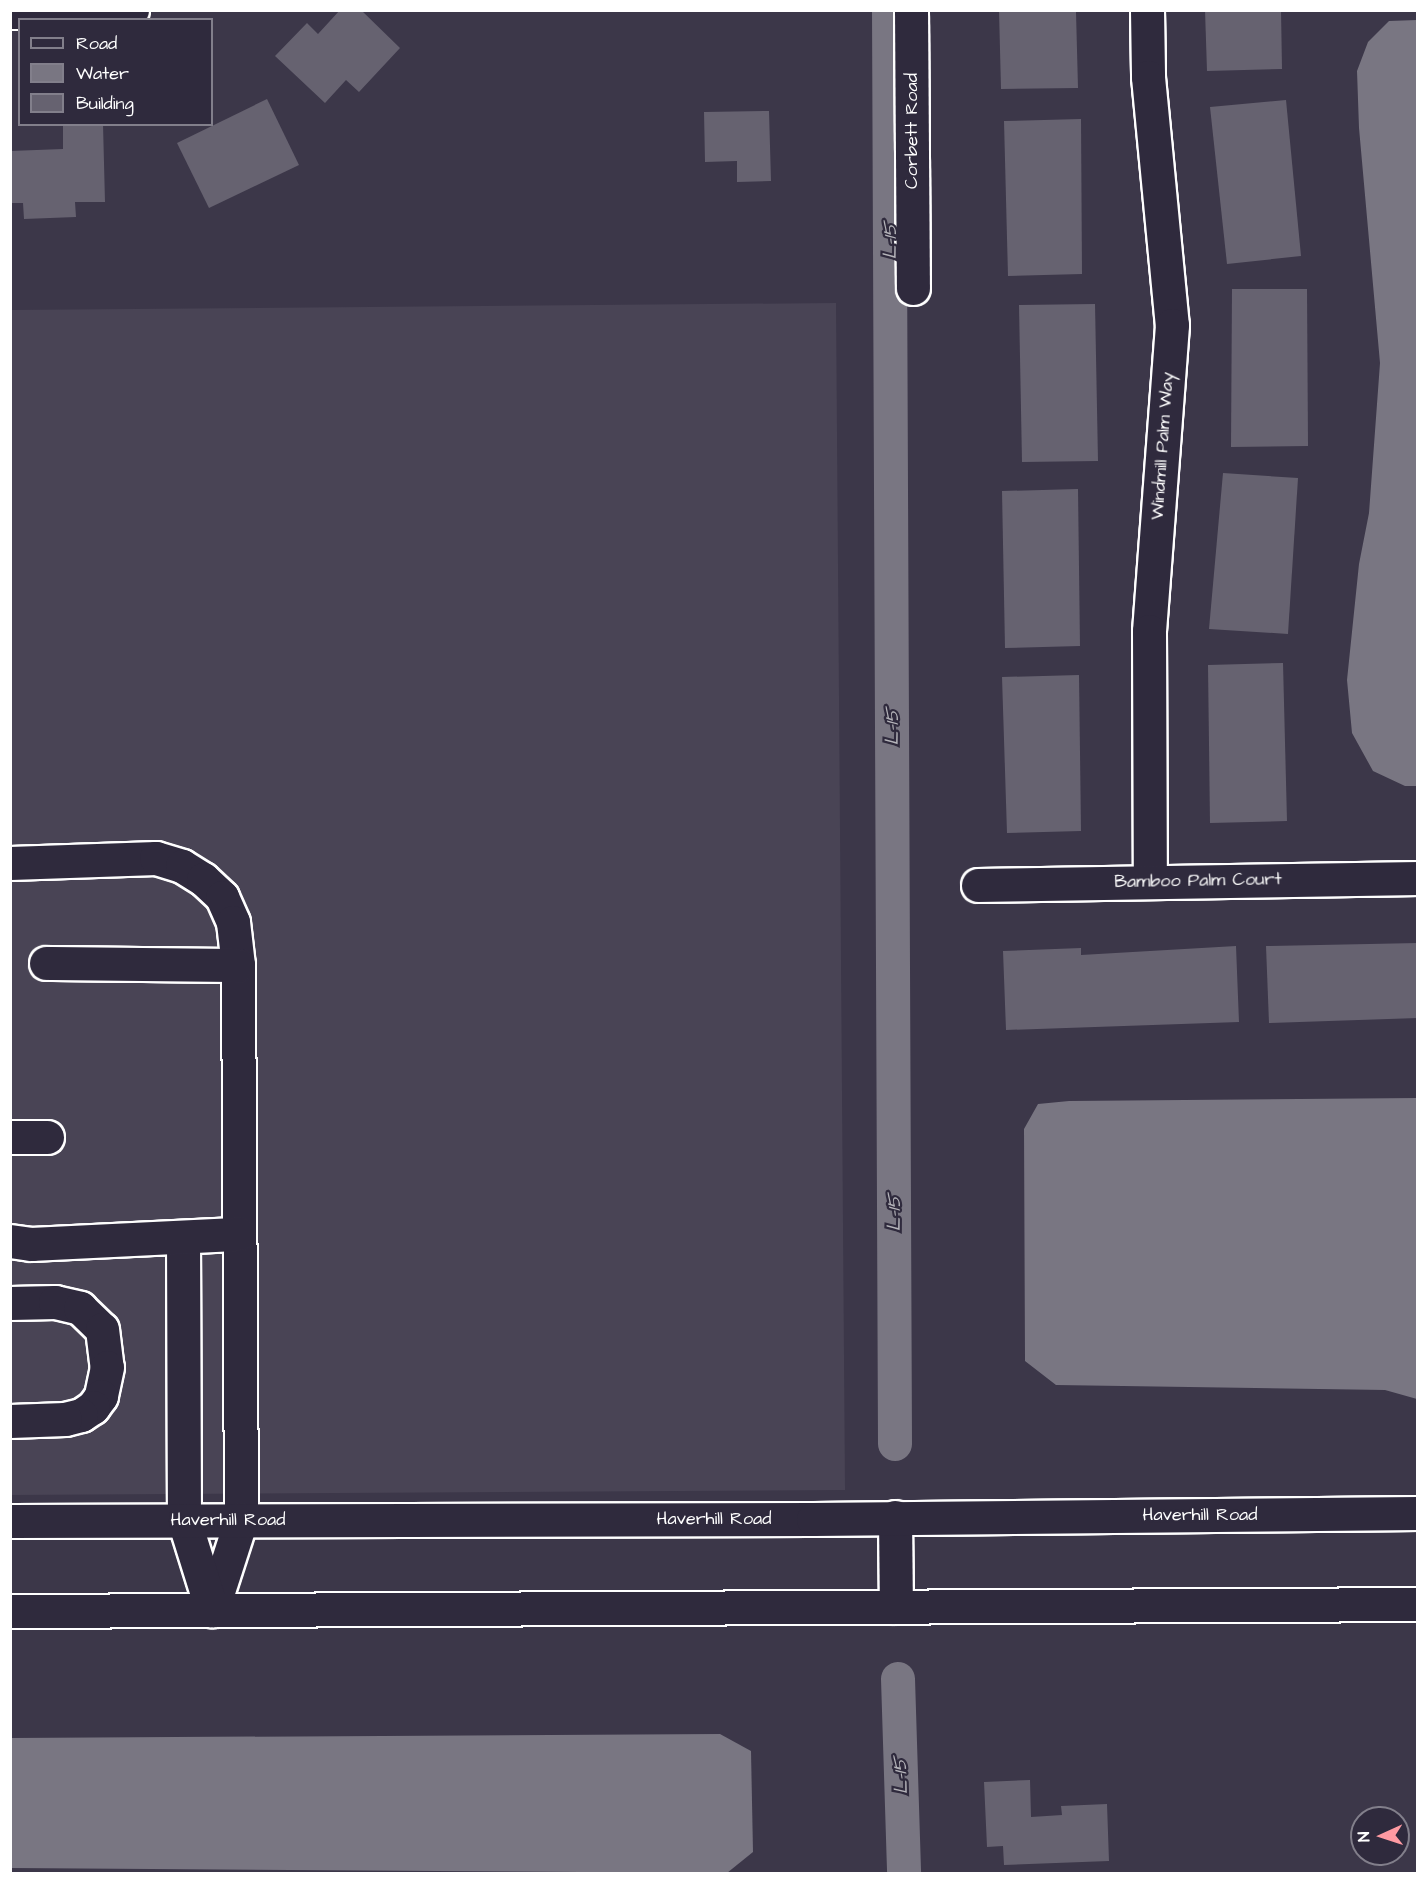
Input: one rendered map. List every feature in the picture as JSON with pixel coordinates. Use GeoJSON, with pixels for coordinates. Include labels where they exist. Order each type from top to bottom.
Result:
{"type":"FeatureCollection","features":[{"type":"Feature","properties":{"kind":"street"},"geometry":{"type":"LineString","coordinates":[[10,12],[132,10]]}},
{"type":"Feature","properties":{"kind":"street","name":"Corbett Road"},"geometry":{"type":"LineString","coordinates":[[911,10],[913,288]]}},
{"type":"Feature","properties":{"kind":"street","name":"Windmill Palm Way"},"geometry":{"type":"LineString","coordinates":[[1147,10],[1148,77],[1172,324],[1149,631],[1150,882]]}},
{"type":"Feature","properties":{"kind":"street"},"geometry":{"type":"LineString","coordinates":[[10,863],[156,858],[182,866],[203,879],[222,897],[233,922],[238,965],[241,1520],[212,1610]]}},
{"type":"Feature","properties":{"kind":"street","name":"Bamboo Palm Court"},"geometry":{"type":"LineString","coordinates":[[978,885],[1418,878]]}},
{"type":"Feature","properties":{"kind":"street"},"geometry":{"type":"LineString","coordinates":[[46,963],[238,965]]}},
{"type":"Feature","properties":{"kind":"street"},"geometry":{"type":"LineString","coordinates":[[10,1137],[47,1137]]}},
{"type":"Feature","properties":{"kind":"street"},"geometry":{"type":"LineString","coordinates":[[10,1241],[32,1244],[239,1234]]}},
{"type":"Feature","properties":{"kind":"street"},"geometry":{"type":"LineString","coordinates":[[183,1237],[184,1520],[212,1610]]}},
{"type":"Feature","properties":{"kind":"street"},"geometry":{"type":"LineString","coordinates":[[10,1303],[55,1302],[80,1308],[102,1329],[107,1367],[101,1396],[93,1407],[81,1415],[65,1419],[10,1421]]}},
{"type":"Feature","properties":{"kind":"street","name":"Haverhill Road"},"geometry":{"type":"LineString","coordinates":[[10,1521],[813,1519],[1418,1513]]}},
{"type":"Feature","properties":{"kind":"street"},"geometry":{"type":"LineString","coordinates":[[895,1517],[896,1607]]}},
{"type":"Feature","properties":{"kind":"street"},"geometry":{"type":"LineString","coordinates":[[10,1611],[1418,1604]]}},
{"type":"Feature","properties":{"kind":"shaded area"},"geometry":{"type":"Polygon","coordinates":[[[836,303],[845,1490],[11,1495],[10,310],[836,303]]]}},
{"type":"Feature","properties":{"kind":"water"},"geometry":{"type":"Polygon","coordinates":[[[1417,20],[1418,786],[1405,786],[1373,771],[1352,733],[1347,680],[1359,564],[1369,513],[1380,363],[1359,128],[1357,71],[1368,42],[1389,21],[1417,20]]]}},
{"type":"Feature","properties":{"kind":"water"},"geometry":{"type":"Polygon","coordinates":[[[1417,1098],[1417,1399],[1385,1390],[1056,1385],[1025,1361],[1024,1129],[1038,1104],[1069,1101],[1417,1098]]]}},
{"type":"Feature","properties":{"kind":"water"},"geometry":{"type":"Polygon","coordinates":[[[720,1734],[751,1751],[753,1852],[727,1873],[11,1868],[11,1738],[720,1734]]]}},
{"type":"Feature","properties":{"kind":"building"},"geometry":{"type":"Polygon","coordinates":[[[340,10],[361,10],[400,48],[359,92],[346,80],[325,103],[275,56],[307,23],[318,34],[340,10]]]}},
{"type":"Feature","properties":{"kind":"building"},"geometry":{"type":"Polygon","coordinates":[[[999,10],[1076,12],[1078,88],[1001,89],[999,10]]]}},
{"type":"Feature","properties":{"kind":"building"},"geometry":{"type":"Polygon","coordinates":[[[1205,10],[1281,10],[1282,69],[1207,71],[1205,10]]]}},
{"type":"Feature","properties":{"kind":"building"},"geometry":{"type":"Polygon","coordinates":[[[267,99],[299,165],[209,208],[177,143],[267,99]]]}},
{"type":"Feature","properties":{"kind":"building"},"geometry":{"type":"Polygon","coordinates":[[[1286,100],[1301,256],[1227,264],[1210,107],[1286,100]]]}},
{"type":"Feature","properties":{"kind":"building"},"geometry":{"type":"Polygon","coordinates":[[[769,111],[771,181],[737,182],[737,161],[705,162],[704,112],[769,111]]]}},
{"type":"Feature","properties":{"kind":"building"},"geometry":{"type":"Polygon","coordinates":[[[1081,119],[1082,274],[1008,276],[1004,121],[1081,119]]]}},
{"type":"Feature","properties":{"kind":"building"},"geometry":{"type":"Polygon","coordinates":[[[63,126],[103,126],[105,202],[75,202],[76,217],[24,219],[23,203],[10,203],[10,151],[63,149],[63,126]]]}},
{"type":"Feature","properties":{"kind":"building"},"geometry":{"type":"Polygon","coordinates":[[[1232,289],[1307,289],[1308,446],[1231,447],[1232,289]]]}},
{"type":"Feature","properties":{"kind":"building"},"geometry":{"type":"Polygon","coordinates":[[[1095,304],[1098,461],[1022,462],[1019,305],[1095,304]]]}},
{"type":"Feature","properties":{"kind":"building"},"geometry":{"type":"Polygon","coordinates":[[[1223,473],[1298,478],[1288,634],[1209,629],[1223,473]]]}},
{"type":"Feature","properties":{"kind":"building"},"geometry":{"type":"Polygon","coordinates":[[[1078,489],[1080,646],[1005,648],[1002,491],[1078,489]]]}},
{"type":"Feature","properties":{"kind":"building"},"geometry":{"type":"Polygon","coordinates":[[[1283,663],[1287,821],[1210,823],[1208,665],[1283,663]]]}},
{"type":"Feature","properties":{"kind":"building"},"geometry":{"type":"Polygon","coordinates":[[[1079,675],[1081,831],[1007,833],[1002,677],[1079,675]]]}},
{"type":"Feature","properties":{"kind":"building"},"geometry":{"type":"Polygon","coordinates":[[[1418,943],[1418,1018],[1269,1023],[1266,946],[1418,943]]]}},
{"type":"Feature","properties":{"kind":"building"},"geometry":{"type":"Polygon","coordinates":[[[1236,946],[1239,1022],[1006,1030],[1003,951],[1081,948],[1081,955],[1236,946]]]}},
{"type":"Feature","properties":{"kind":"building"},"geometry":{"type":"Polygon","coordinates":[[[1030,1780],[1031,1817],[1062,1815],[1061,1806],[1107,1804],[1109,1861],[1004,1865],[1003,1846],[987,1847],[984,1782],[1030,1780]]]}},
{"type":"Feature","properties":{"kind":"waterway","name":"L-15"},"geometry":{"type":"LineString","coordinates":[[889,10],[895,1444]]}},
{"type":"Feature","properties":{"kind":"waterway","name":"L-15"},"geometry":{"type":"LineString","coordinates":[[898,1679],[904,1874]]}}]}
